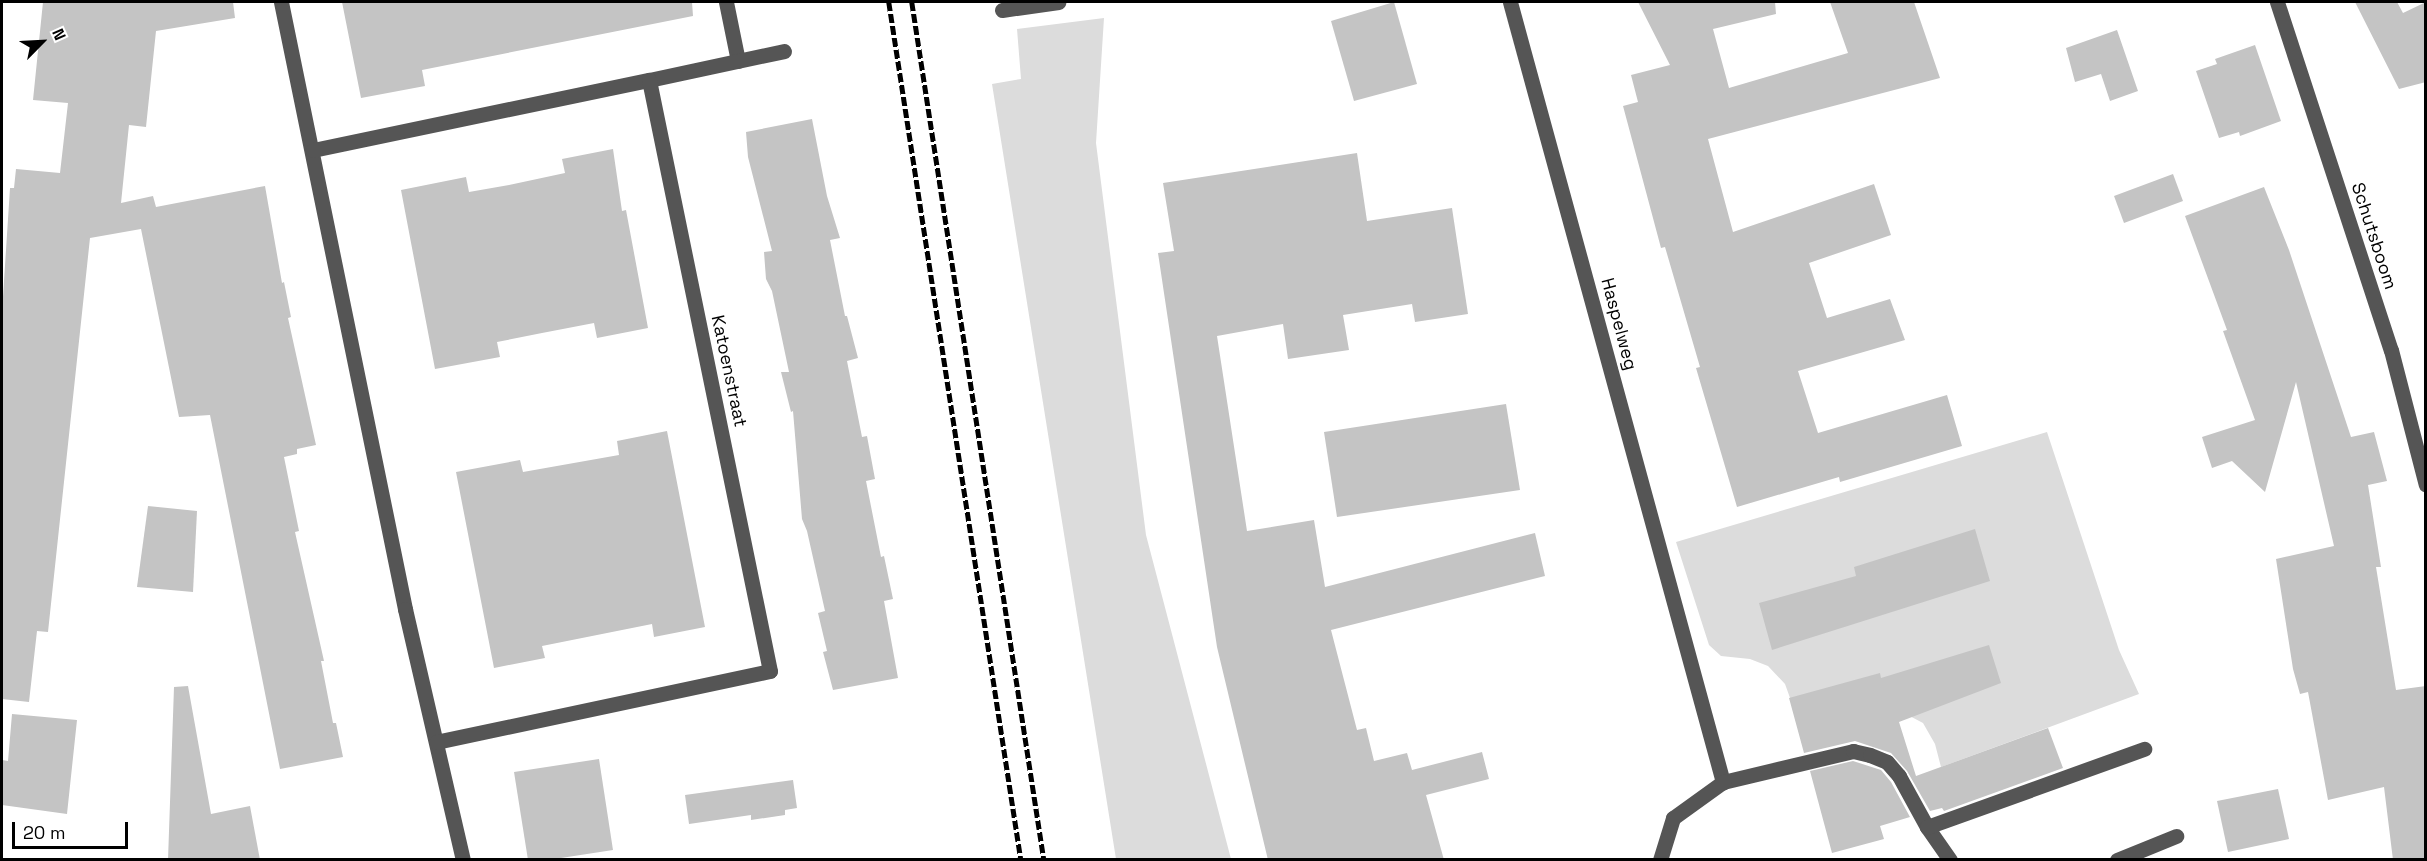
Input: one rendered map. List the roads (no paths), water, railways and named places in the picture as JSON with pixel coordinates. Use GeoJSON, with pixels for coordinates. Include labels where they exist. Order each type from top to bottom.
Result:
{"type":"FeatureCollection","features":[{"type":"Feature","properties":{"kind":"street"},"geometry":{"type":"LineString","coordinates":[[281,2],[403,597],[463,860]]}},
{"type":"Feature","properties":{"kind":"street"},"geometry":{"type":"LineString","coordinates":[[726,2],[738,61]]}},
{"type":"Feature","properties":{"kind":"street"},"geometry":{"type":"LineString","coordinates":[[1002,10],[1058,2]]}},
{"type":"Feature","properties":{"kind":"street","name":"Haspelweg"},"geometry":{"type":"LineString","coordinates":[[1510,2],[1724,782]]}},
{"type":"Feature","properties":{"kind":"street","name":"Schutsboom"},"geometry":{"type":"LineString","coordinates":[[2277,2],[2391,350],[2426,485]]}},
{"type":"Feature","properties":{"kind":"street"},"geometry":{"type":"LineString","coordinates":[[313,150],[784,51]]}},
{"type":"Feature","properties":{"kind":"street","name":"Katoenstraat"},"geometry":{"type":"LineString","coordinates":[[436,742],[770,672],[649,80]]}},
{"type":"Feature","properties":{"kind":"street"},"geometry":{"type":"LineString","coordinates":[[1927,827],[2144,749]]}},
{"type":"Feature","properties":{"kind":"street"},"geometry":{"type":"LineString","coordinates":[[1660,860],[1673,818],[1724,782],[1853,751],[1887,762],[1899,776],[1927,827],[1950,860]]}},
{"type":"Feature","properties":{"kind":"street"},"geometry":{"type":"LineString","coordinates":[[2117,860],[2176,836]]}},
{"type":"Feature","properties":{"kind":"railway"},"geometry":{"type":"LineString","coordinates":[[889,2],[1021,860]]}},
{"type":"Feature","properties":{"kind":"railway"},"geometry":{"type":"LineString","coordinates":[[912,2],[1044,860]]}}]}
